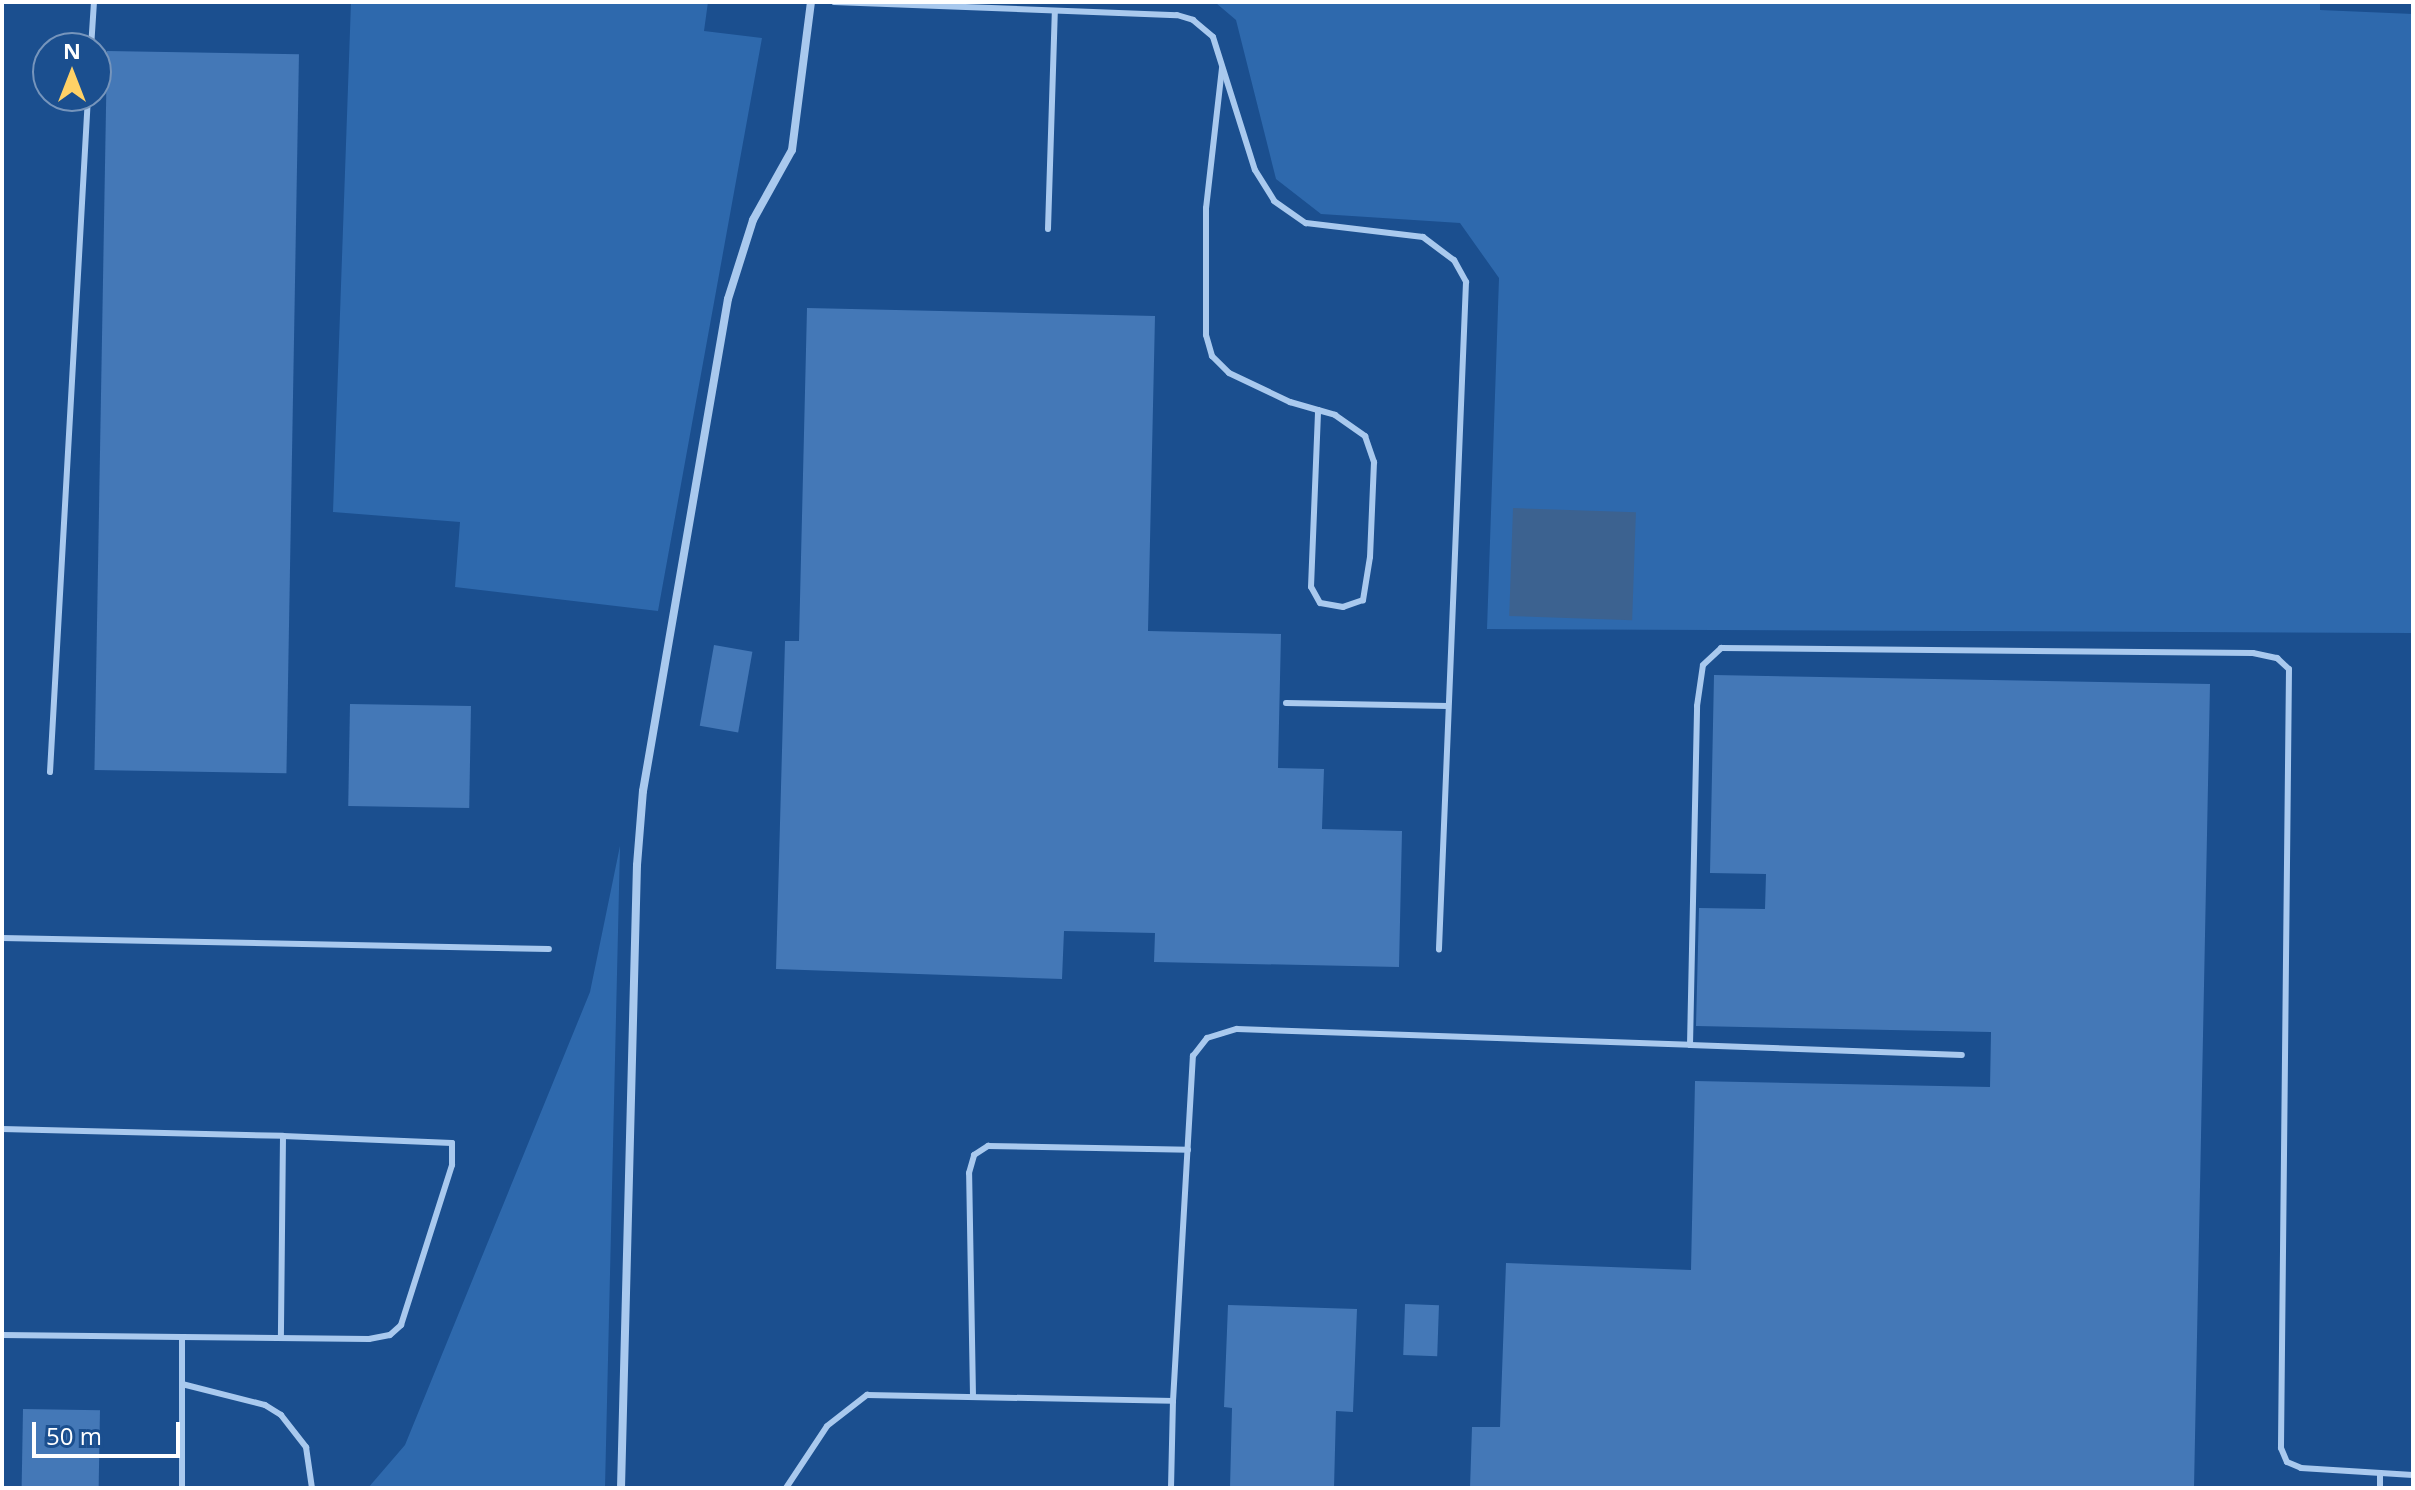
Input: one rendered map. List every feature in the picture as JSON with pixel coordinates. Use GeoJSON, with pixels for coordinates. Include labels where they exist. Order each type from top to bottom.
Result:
{"type":"FeatureCollection","features":[{"type":"Feature","properties":{"kind":"street"},"geometry":{"type":"LineString","coordinates":[[621,1488],[637,865],[643,791],[728,299],[753,220],[792,150],[811,2]]}},
{"type":"Feature","properties":{"kind":"lane"},"geometry":{"type":"LineString","coordinates":[[92,32],[94,2]]}},
{"type":"Feature","properties":{"kind":"lane"},"geometry":{"type":"LineString","coordinates":[[834,2],[1193,20],[1213,37],[1255,170],[1274,201],[1306,223],[1423,237],[1445,251],[1466,282],[1439,949]]}},
{"type":"Feature","properties":{"kind":"lane"},"geometry":{"type":"LineString","coordinates":[[1027,2],[1027,11]]}},
{"type":"Feature","properties":{"kind":"lane"},"geometry":{"type":"LineString","coordinates":[[1088,13],[1089,2]]}},
{"type":"Feature","properties":{"kind":"lane"},"geometry":{"type":"LineString","coordinates":[[1048,229],[1055,12]]}},
{"type":"Feature","properties":{"kind":"lane"},"geometry":{"type":"LineString","coordinates":[[1222,65],[1206,208],[1206,335],[1212,356],[1229,373],[1353,424],[1365,436],[1374,462],[1370,557],[1363,600],[1343,607],[1320,603],[1311,587],[1318,410]]}},
{"type":"Feature","properties":{"kind":"lane"},"geometry":{"type":"LineString","coordinates":[[50,772],[87,112]]}},
{"type":"Feature","properties":{"kind":"lane"},"geometry":{"type":"LineString","coordinates":[[1690,1045],[1697,706],[1700,675],[1713,652],[1721,648],[2107,651],[2253,653],[2277,658],[2289,669],[2281,1448],[2287,1462],[2301,1468],[2413,1475]]}},
{"type":"Feature","properties":{"kind":"lane"},"geometry":{"type":"LineString","coordinates":[[1286,703],[1448,706]]}},
{"type":"Feature","properties":{"kind":"lane"},"geometry":{"type":"LineString","coordinates":[[2,938],[549,949]]}},
{"type":"Feature","properties":{"kind":"lane"},"geometry":{"type":"LineString","coordinates":[[1171,1488],[1173,1401],[1193,1056],[1207,1038],[1237,1029],[1962,1055]]}},
{"type":"Feature","properties":{"kind":"lane"},"geometry":{"type":"LineString","coordinates":[[2,1129],[446,1139],[453,1147],[401,1325],[390,1335],[369,1339],[2,1335]]}},
{"type":"Feature","properties":{"kind":"lane"},"geometry":{"type":"LineString","coordinates":[[281,1338],[283,1136]]}},
{"type":"Feature","properties":{"kind":"lane"},"geometry":{"type":"LineString","coordinates":[[973,1396],[969,1173],[974,1155],[988,1146],[1188,1150]]}},
{"type":"Feature","properties":{"kind":"lane"},"geometry":{"type":"LineString","coordinates":[[182,1337],[182,1488]]}},
{"type":"Feature","properties":{"kind":"lane"},"geometry":{"type":"LineString","coordinates":[[182,1384],[265,1405],[281,1415],[306,1447],[312,1488]]}},
{"type":"Feature","properties":{"kind":"lane"},"geometry":{"type":"LineString","coordinates":[[786,1488],[827,1426],[859,1398],[881,1393],[1173,1401]]}},
{"type":"Feature","properties":{"kind":"lane"},"geometry":{"type":"LineString","coordinates":[[2380,1473],[2380,1488]]}},
{"type":"Feature","properties":{"kind":"shaded area"},"geometry":{"type":"Polygon","coordinates":[[[351,2],[708,2],[704,31],[762,38],[658,611],[455,587],[460,522],[333,512],[351,2]]]}},
{"type":"Feature","properties":{"kind":"shaded area"},"geometry":{"type":"Polygon","coordinates":[[[1202,2],[2320,2],[2320,10],[2413,14],[2413,633],[1487,629],[1499,278],[1460,223],[1321,214],[1276,179],[1236,20],[1216,3],[1202,2]]]}},
{"type":"Feature","properties":{"kind":"shaded area"},"geometry":{"type":"Polygon","coordinates":[[[1513,508],[1636,512],[1632,620],[1509,616],[1513,508]]]}},
{"type":"Feature","properties":{"kind":"shaded area"},"geometry":{"type":"Polygon","coordinates":[[[620,846],[605,1488],[368,1488],[405,1445],[590,992],[620,846]]]}},
{"type":"Feature","properties":{"kind":"building"},"geometry":{"type":"Polygon","coordinates":[[[112,51],[299,54],[286,773],[94,770],[106,112],[112,112],[112,51]]]}},
{"type":"Feature","properties":{"kind":"building"},"geometry":{"type":"Polygon","coordinates":[[[807,308],[1155,316],[1148,631],[1281,634],[1278,768],[1324,769],[1322,829],[1402,831],[1399,967],[1154,962],[1155,933],[1064,931],[1062,979],[776,969],[785,641],[799,641],[807,308]]]}},
{"type":"Feature","properties":{"kind":"building"},"geometry":{"type":"Polygon","coordinates":[[[714,645],[752,652],[738,733],[700,726],[714,645]]]}},
{"type":"Feature","properties":{"kind":"building"},"geometry":{"type":"Polygon","coordinates":[[[1714,675],[2210,684],[2194,1488],[1470,1488],[1472,1427],[1500,1427],[1506,1263],[1691,1270],[1695,1081],[1990,1087],[1991,1032],[1696,1026],[1699,908],[1765,909],[1766,874],[1710,873],[1714,675]]]}},
{"type":"Feature","properties":{"kind":"building"},"geometry":{"type":"Polygon","coordinates":[[[350,704],[471,706],[469,808],[348,806],[350,704]]]}},
{"type":"Feature","properties":{"kind":"building"},"geometry":{"type":"Polygon","coordinates":[[[1405,1304],[1439,1305],[1437,1356],[1403,1355],[1405,1304]]]}},
{"type":"Feature","properties":{"kind":"building"},"geometry":{"type":"Polygon","coordinates":[[[1228,1305],[1357,1309],[1353,1412],[1336,1411],[1334,1488],[1230,1488],[1232,1408],[1224,1407],[1228,1305]]]}},
{"type":"Feature","properties":{"kind":"building"},"geometry":{"type":"Polygon","coordinates":[[[23,1409],[100,1410],[99,1488],[22,1488],[23,1409]]]}}]}
